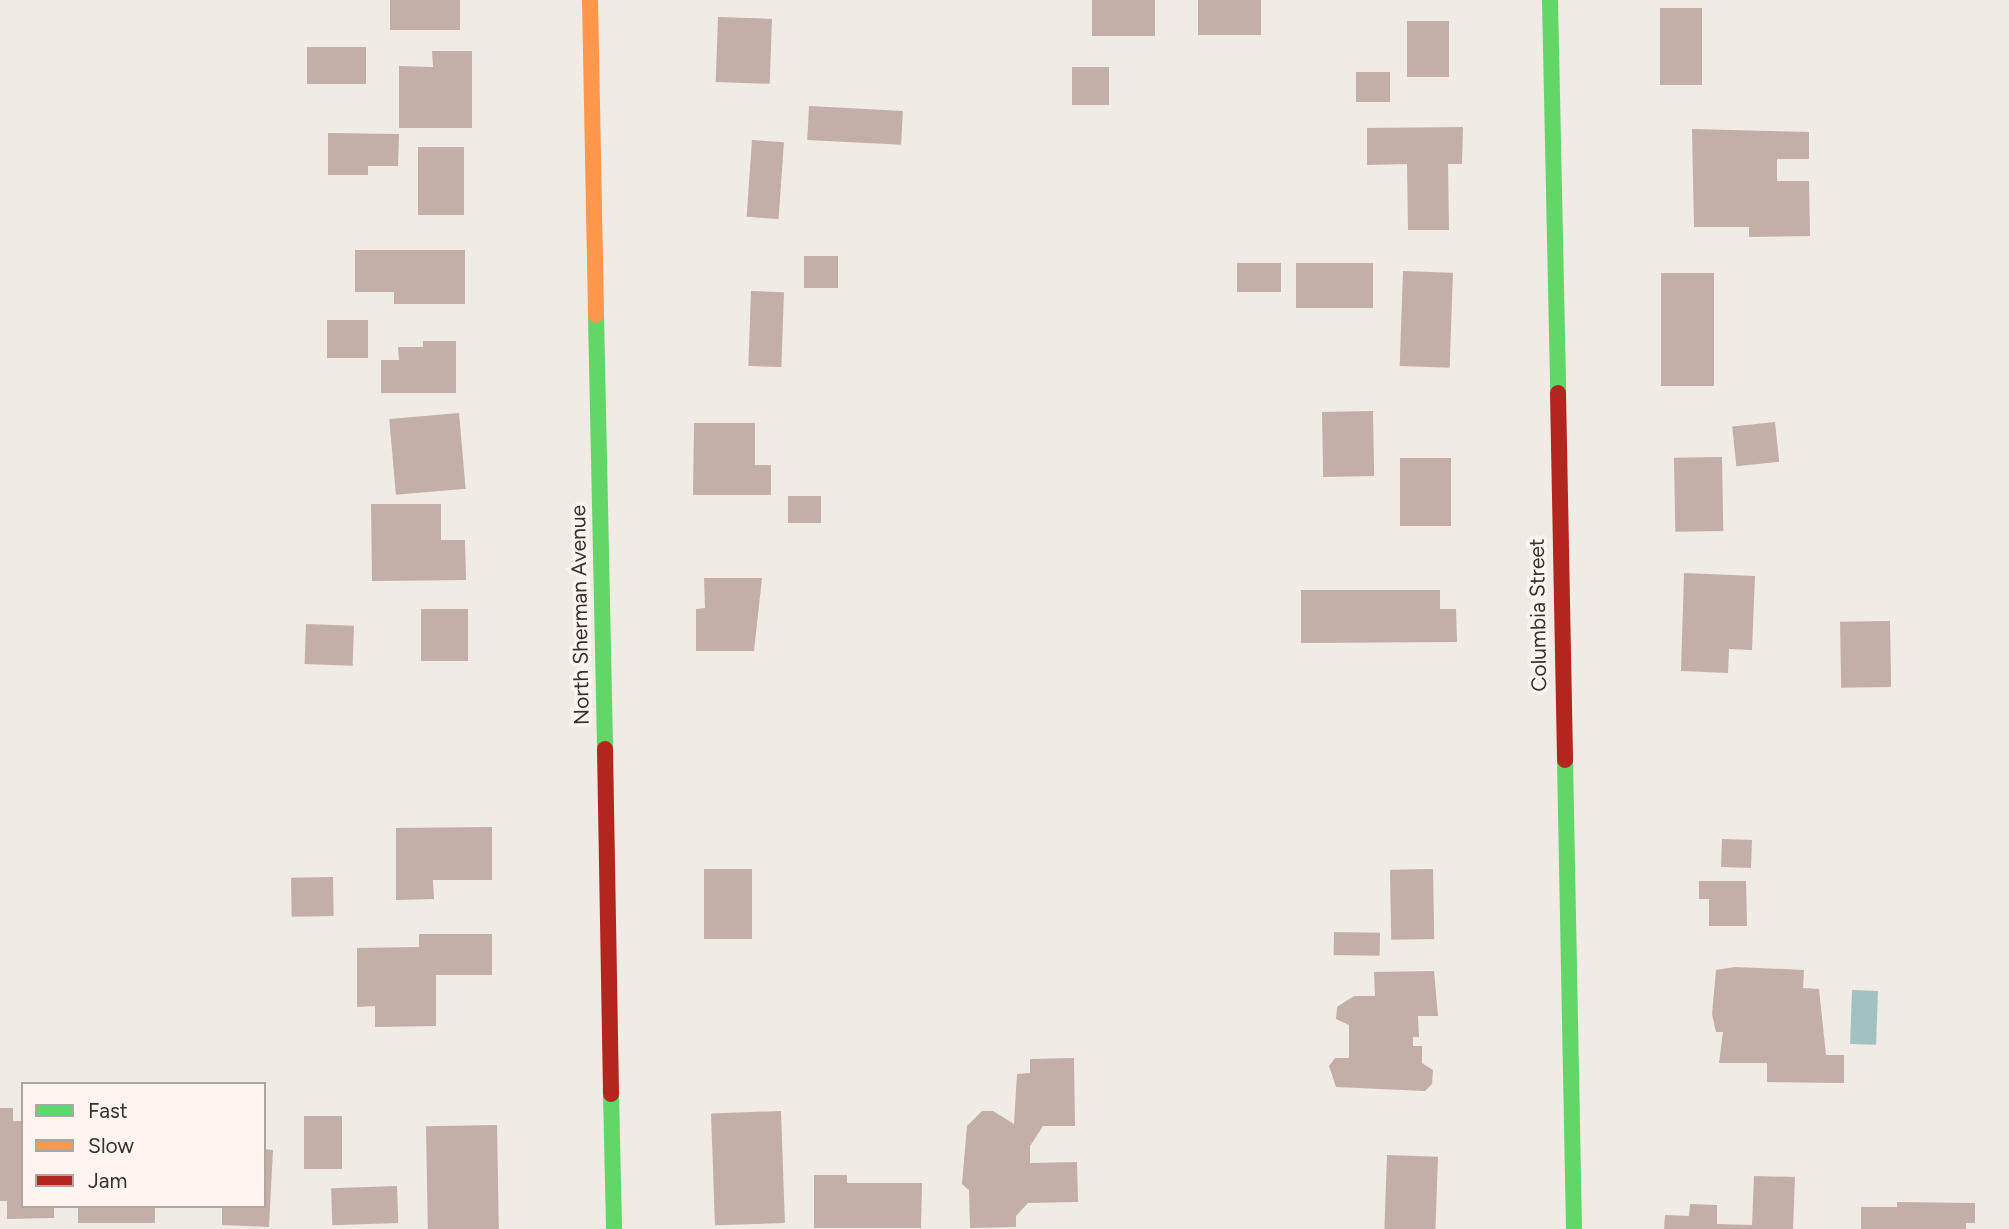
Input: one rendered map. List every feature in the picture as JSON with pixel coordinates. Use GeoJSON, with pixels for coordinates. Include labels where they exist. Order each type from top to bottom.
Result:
{"type":"FeatureCollection","features":[{"type":"Feature","properties":{"kind":"street","name":"North Sherman Avenue"},"geometry":{"type":"LineString","coordinates":[[590,0],[614,1229]]}},
{"type":"Feature","properties":{"kind":"street","name":"Columbia Street"},"geometry":{"type":"LineString","coordinates":[[1550,0],[1574,1229]]}},
{"type":"Feature","properties":{"kind":"water"},"geometry":{"type":"Polygon","coordinates":[[[1852,990],[1878,991],[1876,1045],[1850,1044],[1852,990]]]}},
{"type":"Feature","properties":{"kind":"building"},"geometry":{"type":"Polygon","coordinates":[[[390,0],[460,0],[460,30],[390,30],[390,0]]]}},
{"type":"Feature","properties":{"kind":"building"},"geometry":{"type":"Polygon","coordinates":[[[1092,0],[1155,0],[1155,36],[1092,36],[1092,0]]]}},
{"type":"Feature","properties":{"kind":"building"},"geometry":{"type":"Polygon","coordinates":[[[1198,0],[1261,0],[1261,35],[1198,35],[1198,0]]]}},
{"type":"Feature","properties":{"kind":"building"},"geometry":{"type":"Polygon","coordinates":[[[1660,8],[1702,8],[1702,85],[1660,85],[1660,8]]]}},
{"type":"Feature","properties":{"kind":"building"},"geometry":{"type":"Polygon","coordinates":[[[718,17],[772,19],[770,84],[716,82],[718,17]]]}},
{"type":"Feature","properties":{"kind":"building"},"geometry":{"type":"Polygon","coordinates":[[[1407,21],[1449,21],[1449,77],[1407,77],[1407,21]]]}},
{"type":"Feature","properties":{"kind":"building"},"geometry":{"type":"Polygon","coordinates":[[[307,47],[366,47],[366,84],[307,84],[307,47]]]}},
{"type":"Feature","properties":{"kind":"building"},"geometry":{"type":"Polygon","coordinates":[[[432,51],[472,51],[472,128],[399,128],[399,66],[433,67],[432,51]]]}},
{"type":"Feature","properties":{"kind":"building"},"geometry":{"type":"Polygon","coordinates":[[[1072,67],[1109,67],[1109,105],[1072,105],[1072,67]]]}},
{"type":"Feature","properties":{"kind":"building"},"geometry":{"type":"Polygon","coordinates":[[[1356,72],[1390,72],[1390,102],[1356,102],[1356,72]]]}},
{"type":"Feature","properties":{"kind":"building"},"geometry":{"type":"Polygon","coordinates":[[[809,106],[903,111],[901,145],[807,140],[809,106]]]}},
{"type":"Feature","properties":{"kind":"building"},"geometry":{"type":"Polygon","coordinates":[[[1463,127],[1462,164],[1448,164],[1449,230],[1408,230],[1407,164],[1367,165],[1367,128],[1463,127]]]}},
{"type":"Feature","properties":{"kind":"building"},"geometry":{"type":"Polygon","coordinates":[[[1692,129],[1809,132],[1809,159],[1777,159],[1777,181],[1809,181],[1810,236],[1749,237],[1749,227],[1694,227],[1692,129]]]}},
{"type":"Feature","properties":{"kind":"building"},"geometry":{"type":"Polygon","coordinates":[[[328,133],[399,134],[398,166],[368,166],[368,175],[328,175],[328,133]]]}},
{"type":"Feature","properties":{"kind":"building"},"geometry":{"type":"Polygon","coordinates":[[[752,140],[784,142],[779,219],[747,217],[752,140]]]}},
{"type":"Feature","properties":{"kind":"building"},"geometry":{"type":"Polygon","coordinates":[[[418,147],[464,147],[464,215],[418,215],[418,147]]]}},
{"type":"Feature","properties":{"kind":"building"},"geometry":{"type":"Polygon","coordinates":[[[355,250],[465,250],[465,304],[394,304],[394,292],[355,292],[355,250]]]}},
{"type":"Feature","properties":{"kind":"building"},"geometry":{"type":"Polygon","coordinates":[[[804,256],[838,256],[838,288],[804,288],[804,256]]]}},
{"type":"Feature","properties":{"kind":"building"},"geometry":{"type":"Polygon","coordinates":[[[1237,263],[1281,263],[1281,292],[1237,292],[1237,263]]]}},
{"type":"Feature","properties":{"kind":"building"},"geometry":{"type":"Polygon","coordinates":[[[1296,263],[1373,263],[1373,308],[1296,308],[1296,263]]]}},
{"type":"Feature","properties":{"kind":"building"},"geometry":{"type":"Polygon","coordinates":[[[1403,271],[1453,273],[1450,368],[1400,366],[1403,271]]]}},
{"type":"Feature","properties":{"kind":"building"},"geometry":{"type":"Polygon","coordinates":[[[1661,273],[1714,273],[1714,386],[1661,386],[1661,273]]]}},
{"type":"Feature","properties":{"kind":"building"},"geometry":{"type":"Polygon","coordinates":[[[751,291],[784,292],[781,367],[748,366],[751,291]]]}},
{"type":"Feature","properties":{"kind":"building"},"geometry":{"type":"Polygon","coordinates":[[[327,320],[368,320],[368,358],[327,358],[327,320]]]}},
{"type":"Feature","properties":{"kind":"building"},"geometry":{"type":"Polygon","coordinates":[[[423,341],[456,341],[456,393],[381,393],[381,360],[399,360],[398,347],[423,347],[423,341]]]}},
{"type":"Feature","properties":{"kind":"building"},"geometry":{"type":"Polygon","coordinates":[[[1373,411],[1374,476],[1323,477],[1322,412],[1373,411]]]}},
{"type":"Feature","properties":{"kind":"building"},"geometry":{"type":"Polygon","coordinates":[[[459,413],[466,489],[396,495],[389,419],[459,413]]]}},
{"type":"Feature","properties":{"kind":"building"},"geometry":{"type":"Polygon","coordinates":[[[1775,422],[1779,462],[1736,466],[1732,426],[1775,422]]]}},
{"type":"Feature","properties":{"kind":"building"},"geometry":{"type":"Polygon","coordinates":[[[694,423],[755,423],[755,465],[771,465],[771,495],[693,495],[694,423]]]}},
{"type":"Feature","properties":{"kind":"building"},"geometry":{"type":"Polygon","coordinates":[[[1722,457],[1723,531],[1675,532],[1674,458],[1722,457]]]}},
{"type":"Feature","properties":{"kind":"building"},"geometry":{"type":"Polygon","coordinates":[[[1400,458],[1451,458],[1451,526],[1400,526],[1400,458]]]}},
{"type":"Feature","properties":{"kind":"building"},"geometry":{"type":"Polygon","coordinates":[[[788,496],[821,496],[821,523],[788,523],[788,496]]]}},
{"type":"Feature","properties":{"kind":"building"},"geometry":{"type":"Polygon","coordinates":[[[371,504],[441,504],[441,540],[465,540],[466,580],[372,581],[371,504]]]}},
{"type":"Feature","properties":{"kind":"building"},"geometry":{"type":"Polygon","coordinates":[[[1684,573],[1755,576],[1752,650],[1729,649],[1728,673],[1681,671],[1684,573]]]}},
{"type":"Feature","properties":{"kind":"building"},"geometry":{"type":"Polygon","coordinates":[[[704,578],[762,578],[754,651],[696,651],[696,609],[705,608],[704,578]]]}},
{"type":"Feature","properties":{"kind":"building"},"geometry":{"type":"Polygon","coordinates":[[[1301,590],[1440,590],[1440,609],[1456,609],[1457,642],[1301,643],[1301,590]]]}},
{"type":"Feature","properties":{"kind":"building"},"geometry":{"type":"Polygon","coordinates":[[[421,609],[468,609],[468,661],[421,661],[421,609]]]}},
{"type":"Feature","properties":{"kind":"building"},"geometry":{"type":"Polygon","coordinates":[[[1890,621],[1891,687],[1841,688],[1840,622],[1890,621]]]}},
{"type":"Feature","properties":{"kind":"building"},"geometry":{"type":"Polygon","coordinates":[[[306,624],[354,626],[353,666],[305,664],[306,624]]]}},
{"type":"Feature","properties":{"kind":"building"},"geometry":{"type":"Polygon","coordinates":[[[492,827],[492,880],[433,880],[434,899],[396,900],[396,828],[492,827]]]}},
{"type":"Feature","properties":{"kind":"building"},"geometry":{"type":"Polygon","coordinates":[[[1722,839],[1752,840],[1751,868],[1721,867],[1722,839]]]}},
{"type":"Feature","properties":{"kind":"building"},"geometry":{"type":"Polygon","coordinates":[[[704,869],[752,869],[752,939],[704,939],[704,869]]]}},
{"type":"Feature","properties":{"kind":"building"},"geometry":{"type":"Polygon","coordinates":[[[1433,869],[1434,939],[1391,940],[1390,870],[1433,869]]]}},
{"type":"Feature","properties":{"kind":"building"},"geometry":{"type":"Polygon","coordinates":[[[333,877],[334,916],[292,917],[291,878],[333,877]]]}},
{"type":"Feature","properties":{"kind":"building"},"geometry":{"type":"Polygon","coordinates":[[[1699,881],[1746,881],[1747,926],[1709,926],[1709,899],[1699,899],[1699,881]]]}},
{"type":"Feature","properties":{"kind":"building"},"geometry":{"type":"Polygon","coordinates":[[[1334,932],[1380,933],[1380,956],[1334,955],[1334,932]]]}},
{"type":"Feature","properties":{"kind":"building"},"geometry":{"type":"Polygon","coordinates":[[[419,934],[492,934],[492,975],[436,975],[436,1026],[375,1027],[375,1006],[357,1007],[357,948],[419,947],[419,934]]]}},
{"type":"Feature","properties":{"kind":"building"},"geometry":{"type":"Polygon","coordinates":[[[1735,967],[1804,970],[1803,988],[1819,989],[1826,1055],[1844,1055],[1844,1083],[1767,1082],[1767,1063],[1719,1063],[1723,1032],[1716,1032],[1712,1014],[1716,970],[1735,967]]]}},
{"type":"Feature","properties":{"kind":"building"},"geometry":{"type":"Polygon","coordinates":[[[1434,971],[1438,1016],[1418,1016],[1419,1037],[1413,1037],[1413,1046],[1422,1046],[1422,1063],[1433,1070],[1432,1084],[1425,1091],[1336,1087],[1329,1066],[1335,1058],[1349,1058],[1349,1025],[1336,1019],[1337,1007],[1354,996],[1375,996],[1374,972],[1434,971]]]}},
{"type":"Feature","properties":{"kind":"building"},"geometry":{"type":"Polygon","coordinates":[[[1074,1058],[1075,1126],[1043,1126],[1030,1146],[1030,1163],[1077,1162],[1078,1202],[1028,1203],[1016,1216],[1016,1227],[970,1228],[969,1190],[962,1184],[967,1126],[982,1111],[993,1111],[1014,1124],[1017,1074],[1030,1073],[1030,1059],[1074,1058]]]}},
{"type":"Feature","properties":{"kind":"building"},"geometry":{"type":"Polygon","coordinates":[[[0,1108],[13,1108],[13,1121],[21,1121],[21,1208],[54,1208],[54,1218],[7,1219],[7,1201],[0,1201],[0,1108]]]}},
{"type":"Feature","properties":{"kind":"building"},"geometry":{"type":"Polygon","coordinates":[[[781,1111],[785,1223],[715,1225],[711,1113],[781,1111]]]}},
{"type":"Feature","properties":{"kind":"building"},"geometry":{"type":"Polygon","coordinates":[[[304,1116],[342,1116],[342,1169],[304,1169],[304,1116]]]}},
{"type":"Feature","properties":{"kind":"building"},"geometry":{"type":"Polygon","coordinates":[[[497,1125],[499,1229],[428,1229],[426,1126],[497,1125]]]}},
{"type":"Feature","properties":{"kind":"building"},"geometry":{"type":"Polygon","coordinates":[[[266,1149],[273,1150],[269,1227],[222,1225],[222,1208],[266,1208],[266,1149]]]}},
{"type":"Feature","properties":{"kind":"building"},"geometry":{"type":"Polygon","coordinates":[[[1387,1155],[1438,1157],[1435,1229],[1384,1229],[1387,1155]]]}},
{"type":"Feature","properties":{"kind":"building"},"geometry":{"type":"Polygon","coordinates":[[[814,1175],[847,1175],[847,1183],[922,1183],[921,1228],[814,1228],[814,1175]]]}},
{"type":"Feature","properties":{"kind":"building"},"geometry":{"type":"Polygon","coordinates":[[[1754,1176],[1795,1177],[1793,1229],[1664,1229],[1665,1215],[1689,1216],[1690,1204],[1717,1205],[1717,1224],[1752,1225],[1754,1176]]]}},
{"type":"Feature","properties":{"kind":"building"},"geometry":{"type":"Polygon","coordinates":[[[397,1186],[398,1223],[332,1225],[331,1188],[397,1186]]]}},
{"type":"Feature","properties":{"kind":"building"},"geometry":{"type":"Polygon","coordinates":[[[1897,1202],[1975,1203],[1975,1223],[1966,1223],[1966,1229],[1861,1229],[1861,1207],[1897,1207],[1897,1202]]]}},
{"type":"Feature","properties":{"kind":"building"},"geometry":{"type":"Polygon","coordinates":[[[78,1208],[155,1208],[155,1223],[78,1223],[78,1208]]]}},
{"type":"Feature","properties":{"kind":"traffic: fast"},"geometry":{"type":"LineString","coordinates":[[1550,0],[1558,393]]}},
{"type":"Feature","properties":{"kind":"traffic: fast"},"geometry":{"type":"LineString","coordinates":[[596,315],[605,749]]}},
{"type":"Feature","properties":{"kind":"traffic: fast"},"geometry":{"type":"LineString","coordinates":[[1565,760],[1574,1229]]}},
{"type":"Feature","properties":{"kind":"traffic: fast"},"geometry":{"type":"LineString","coordinates":[[611,1094],[614,1229]]}},
{"type":"Feature","properties":{"kind":"traffic: slow"},"geometry":{"type":"LineString","coordinates":[[590,0],[596,315]]}},
{"type":"Feature","properties":{"kind":"traffic: jam"},"geometry":{"type":"LineString","coordinates":[[1558,393],[1565,760]]}},
{"type":"Feature","properties":{"kind":"traffic: jam"},"geometry":{"type":"LineString","coordinates":[[605,749],[611,1094]]}}]}
